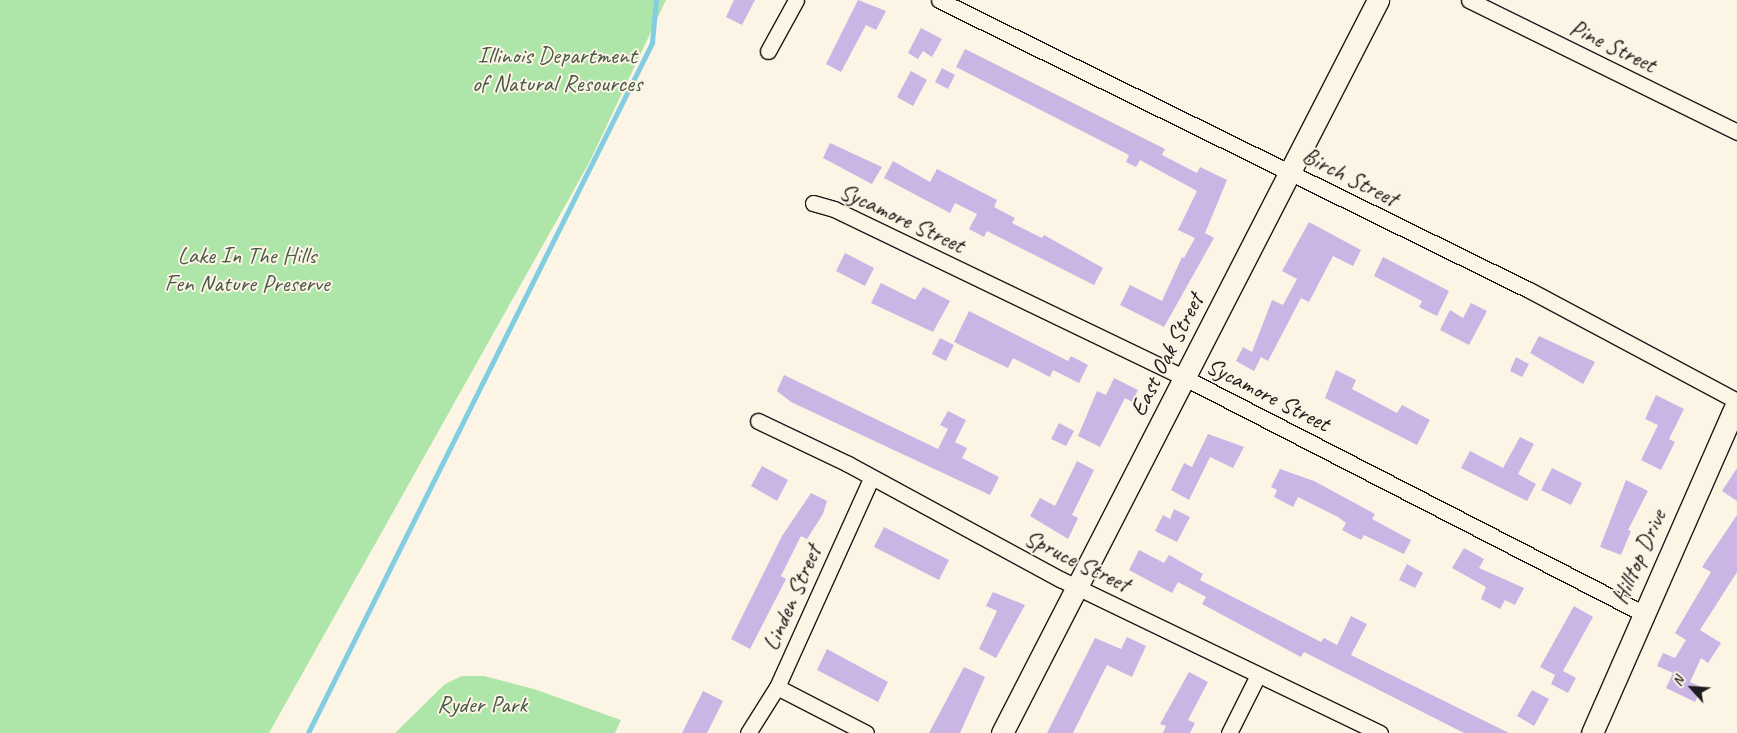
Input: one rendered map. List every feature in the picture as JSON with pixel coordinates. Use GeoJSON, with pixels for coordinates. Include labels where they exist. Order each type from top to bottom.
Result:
{"type":"FeatureCollection","features":[{"type":"Feature","properties":{"kind":"street"},"geometry":{"type":"LineString","coordinates":[[768,51],[796,0]]}},
{"type":"Feature","properties":{"kind":"street","name":"Birch Street"},"geometry":{"type":"LineString","coordinates":[[939,0],[1529,290],[1737,402]]}},
{"type":"Feature","properties":{"kind":"street","name":"East Oak Street"},"geometry":{"type":"LineString","coordinates":[[1002,733],[1378,0]]}},
{"type":"Feature","properties":{"kind":"street","name":"Pine Street"},"geometry":{"type":"LineString","coordinates":[[1469,0],[1737,132]]}},
{"type":"Feature","properties":{"kind":"street","name":"Sycamore Street"},"geometry":{"type":"LineString","coordinates":[[813,204],[834,209],[1185,378],[1642,613]]}},
{"type":"Feature","properties":{"kind":"street","name":"Hilltop Drive"},"geometry":{"type":"LineString","coordinates":[[1592,733],[1642,613],[1737,402]]}},
{"type":"Feature","properties":{"kind":"street","name":"Spruce Street"},"geometry":{"type":"LineString","coordinates":[[758,421],[1076,586],[1380,733]]}},
{"type":"Feature","properties":{"kind":"street","name":"Linden Street"},"geometry":{"type":"LineString","coordinates":[[748,733],[777,687],[871,479]]}},
{"type":"Feature","properties":{"kind":"street"},"geometry":{"type":"LineString","coordinates":[[1229,733],[1258,675]]}},
{"type":"Feature","properties":{"kind":"street"},"geometry":{"type":"LineString","coordinates":[[777,687],[866,733]]}},
{"type":"Feature","properties":{"kind":"green space","name":"Lake In The Hills Fen Nature Preserve"},"geometry":{"type":"Polygon","coordinates":[[[0,0],[666,0],[589,163],[269,733],[0,733],[0,0]]]}},
{"type":"Feature","properties":{"kind":"green space","name":"Ryder Park"},"geometry":{"type":"Polygon","coordinates":[[[462,676],[484,676],[534,689],[621,720],[615,733],[395,733],[445,684],[462,676]]]}},
{"type":"Feature","properties":{"kind":"building"},"geometry":{"type":"Polygon","coordinates":[[[734,0],[755,0],[742,25],[726,17],[734,0]]]}},
{"type":"Feature","properties":{"kind":"building"},"geometry":{"type":"Polygon","coordinates":[[[858,0],[886,11],[876,30],[866,25],[841,72],[826,64],[858,0]]]}},
{"type":"Feature","properties":{"kind":"building"},"geometry":{"type":"Polygon","coordinates":[[[921,28],[942,39],[932,57],[923,51],[918,59],[908,53],[921,28]]]}},
{"type":"Feature","properties":{"kind":"building"},"geometry":{"type":"Polygon","coordinates":[[[965,49],[1165,149],[1162,155],[1197,173],[1200,167],[1227,180],[1205,233],[1214,238],[1164,327],[1120,305],[1130,285],[1162,301],[1182,257],[1184,258],[1195,238],[1178,230],[1197,191],[1140,160],[1136,167],[1126,162],[1129,155],[956,67],[965,49]]]}},
{"type":"Feature","properties":{"kind":"building"},"geometry":{"type":"Polygon","coordinates":[[[942,68],[955,75],[948,89],[935,82],[942,68]]]}},
{"type":"Feature","properties":{"kind":"building"},"geometry":{"type":"Polygon","coordinates":[[[911,71],[927,80],[913,106],[897,97],[911,71]]]}},
{"type":"Feature","properties":{"kind":"building"},"geometry":{"type":"Polygon","coordinates":[[[830,143],[882,167],[872,184],[823,158],[830,143]]]}},
{"type":"Feature","properties":{"kind":"building"},"geometry":{"type":"Polygon","coordinates":[[[893,161],[930,182],[937,169],[997,200],[994,207],[1015,218],[1012,223],[1042,238],[1044,235],[1103,268],[1094,285],[987,231],[984,237],[969,229],[977,214],[955,203],[950,213],[884,178],[893,161]]]}},
{"type":"Feature","properties":{"kind":"building"},"geometry":{"type":"Polygon","coordinates":[[[1309,222],[1361,250],[1353,266],[1333,256],[1309,302],[1301,298],[1268,361],[1261,357],[1254,371],[1236,361],[1243,347],[1252,352],[1272,300],[1283,305],[1297,279],[1282,271],[1309,222]]]}},
{"type":"Feature","properties":{"kind":"building"},"geometry":{"type":"Polygon","coordinates":[[[845,253],[874,268],[865,286],[836,271],[845,253]]]}},
{"type":"Feature","properties":{"kind":"building"},"geometry":{"type":"Polygon","coordinates":[[[1383,257],[1449,291],[1437,316],[1419,307],[1422,301],[1374,276],[1383,257]]]}},
{"type":"Feature","properties":{"kind":"building"},"geometry":{"type":"Polygon","coordinates":[[[881,283],[915,300],[923,287],[950,301],[933,332],[871,303],[881,283]]]}},
{"type":"Feature","properties":{"kind":"building"},"geometry":{"type":"Polygon","coordinates":[[[1471,303],[1487,311],[1469,345],[1440,330],[1450,310],[1463,318],[1471,303]]]}},
{"type":"Feature","properties":{"kind":"building"},"geometry":{"type":"Polygon","coordinates":[[[969,311],[1068,361],[1071,356],[1088,365],[1079,383],[1053,370],[1050,377],[1013,358],[1008,368],[954,342],[969,311]]]}},
{"type":"Feature","properties":{"kind":"building"},"geometry":{"type":"Polygon","coordinates":[[[1539,336],[1595,362],[1583,384],[1530,353],[1539,336]]]}},
{"type":"Feature","properties":{"kind":"building"},"geometry":{"type":"Polygon","coordinates":[[[940,338],[954,345],[946,361],[932,354],[940,338]]]}},
{"type":"Feature","properties":{"kind":"building"},"geometry":{"type":"Polygon","coordinates":[[[1516,357],[1529,364],[1522,377],[1510,371],[1516,357]]]}},
{"type":"Feature","properties":{"kind":"building"},"geometry":{"type":"Polygon","coordinates":[[[1336,370],[1356,380],[1352,389],[1397,413],[1402,405],[1430,420],[1417,445],[1325,398],[1336,370]]]}},
{"type":"Feature","properties":{"kind":"building"},"geometry":{"type":"Polygon","coordinates":[[[784,375],[938,449],[948,429],[940,425],[948,411],[966,420],[955,442],[967,448],[962,458],[999,477],[990,495],[791,402],[777,391],[784,375]]]}},
{"type":"Feature","properties":{"kind":"building"},"geometry":{"type":"Polygon","coordinates":[[[1114,378],[1138,390],[1132,402],[1125,398],[1100,447],[1078,436],[1097,391],[1106,395],[1114,378]]]}},
{"type":"Feature","properties":{"kind":"building"},"geometry":{"type":"Polygon","coordinates":[[[1656,395],[1684,409],[1669,439],[1675,442],[1661,470],[1641,460],[1658,425],[1645,419],[1656,395]]]}},
{"type":"Feature","properties":{"kind":"building"},"geometry":{"type":"Polygon","coordinates":[[[1059,423],[1074,431],[1066,446],[1051,439],[1059,423]]]}},
{"type":"Feature","properties":{"kind":"building"},"geometry":{"type":"Polygon","coordinates":[[[1208,434],[1244,447],[1233,468],[1210,457],[1189,500],[1171,490],[1184,463],[1192,467],[1208,434]]]}},
{"type":"Feature","properties":{"kind":"building"},"geometry":{"type":"Polygon","coordinates":[[[1520,437],[1534,444],[1518,474],[1536,484],[1527,501],[1461,468],[1470,451],[1503,468],[1520,437]]]}},
{"type":"Feature","properties":{"kind":"building"},"geometry":{"type":"Polygon","coordinates":[[[1077,461],[1094,470],[1072,515],[1078,518],[1068,539],[1030,516],[1040,498],[1055,506],[1077,461]]]}},
{"type":"Feature","properties":{"kind":"building"},"geometry":{"type":"Polygon","coordinates":[[[762,466],[788,480],[777,501],[751,486],[762,466]]]}},
{"type":"Feature","properties":{"kind":"building"},"geometry":{"type":"Polygon","coordinates":[[[1552,468],[1582,483],[1571,505],[1541,490],[1552,468]]]}},
{"type":"Feature","properties":{"kind":"building"},"geometry":{"type":"Polygon","coordinates":[[[1737,468],[1737,501],[1722,491],[1737,468]]]}},
{"type":"Feature","properties":{"kind":"building"},"geometry":{"type":"Polygon","coordinates":[[[1280,469],[1314,481],[1375,514],[1372,519],[1411,540],[1404,554],[1364,535],[1361,540],[1342,530],[1346,523],[1338,517],[1298,497],[1293,507],[1274,497],[1277,490],[1271,487],[1280,469]]]}},
{"type":"Feature","properties":{"kind":"building"},"geometry":{"type":"Polygon","coordinates":[[[1626,480],[1648,491],[1628,530],[1631,531],[1621,555],[1600,547],[1626,480]]]}},
{"type":"Feature","properties":{"kind":"building"},"geometry":{"type":"Polygon","coordinates":[[[811,493],[827,501],[823,514],[807,539],[801,536],[781,576],[786,579],[750,649],[731,639],[782,536],[811,493]]]}},
{"type":"Feature","properties":{"kind":"building"},"geometry":{"type":"Polygon","coordinates":[[[1174,509],[1190,517],[1177,542],[1155,531],[1163,515],[1170,519],[1174,509]]]}},
{"type":"Feature","properties":{"kind":"building"},"geometry":{"type":"Polygon","coordinates":[[[1737,515],[1737,572],[1700,630],[1721,643],[1708,663],[1701,658],[1690,682],[1702,687],[1695,702],[1666,688],[1673,673],[1657,666],[1663,653],[1675,658],[1686,640],[1675,633],[1711,572],[1702,567],[1737,515]]]}},
{"type":"Feature","properties":{"kind":"building"},"geometry":{"type":"Polygon","coordinates":[[[884,527],[949,560],[939,580],[874,547],[884,527]]]}},
{"type":"Feature","properties":{"kind":"building"},"geometry":{"type":"Polygon","coordinates":[[[1464,548],[1484,559],[1479,568],[1524,588],[1515,605],[1505,600],[1500,609],[1481,599],[1486,587],[1452,568],[1464,548]]]}},
{"type":"Feature","properties":{"kind":"building"},"geometry":{"type":"Polygon","coordinates":[[[1139,550],[1164,563],[1169,555],[1203,574],[1200,580],[1321,642],[1324,638],[1337,645],[1351,616],[1367,624],[1351,655],[1509,733],[1464,733],[1304,652],[1301,657],[1202,604],[1206,597],[1178,582],[1172,593],[1129,570],[1139,550]]]}},
{"type":"Feature","properties":{"kind":"building"},"geometry":{"type":"Polygon","coordinates":[[[1407,564],[1423,573],[1415,588],[1399,580],[1407,564]]]}},
{"type":"Feature","properties":{"kind":"building"},"geometry":{"type":"Polygon","coordinates":[[[993,592],[1025,605],[996,658],[979,649],[997,611],[986,606],[993,592]]]}},
{"type":"Feature","properties":{"kind":"building"},"geometry":{"type":"Polygon","coordinates":[[[1574,606],[1593,617],[1563,671],[1576,678],[1568,693],[1551,684],[1555,675],[1540,667],[1574,606]]]}},
{"type":"Feature","properties":{"kind":"building"},"geometry":{"type":"Polygon","coordinates":[[[1127,637],[1146,646],[1132,677],[1107,665],[1073,733],[1047,733],[1095,638],[1121,649],[1127,637]]]}},
{"type":"Feature","properties":{"kind":"building"},"geometry":{"type":"Polygon","coordinates":[[[827,649],[888,682],[878,702],[817,670],[827,649]]]}},
{"type":"Feature","properties":{"kind":"building"},"geometry":{"type":"Polygon","coordinates":[[[964,667],[985,677],[960,733],[929,733],[964,667]]]}},
{"type":"Feature","properties":{"kind":"building"},"geometry":{"type":"Polygon","coordinates":[[[1189,672],[1208,682],[1188,720],[1195,723],[1190,733],[1163,733],[1166,726],[1160,724],[1189,672]]]}},
{"type":"Feature","properties":{"kind":"building"},"geometry":{"type":"Polygon","coordinates":[[[1532,690],[1549,699],[1534,726],[1517,716],[1532,690]]]}},
{"type":"Feature","properties":{"kind":"building"},"geometry":{"type":"Polygon","coordinates":[[[703,691],[723,701],[707,733],[682,733],[703,691]]]}},
{"type":"Feature","properties":{"kind":"waterway"},"geometry":{"type":"LineString","coordinates":[[308,733],[652,43],[656,0]]}},
{"type":"Feature","properties":{"kind":"park label","name":"Illinois Department of Natural Resources"},"geometry":{"type":"Point","coordinates":[557,70]}}]}
